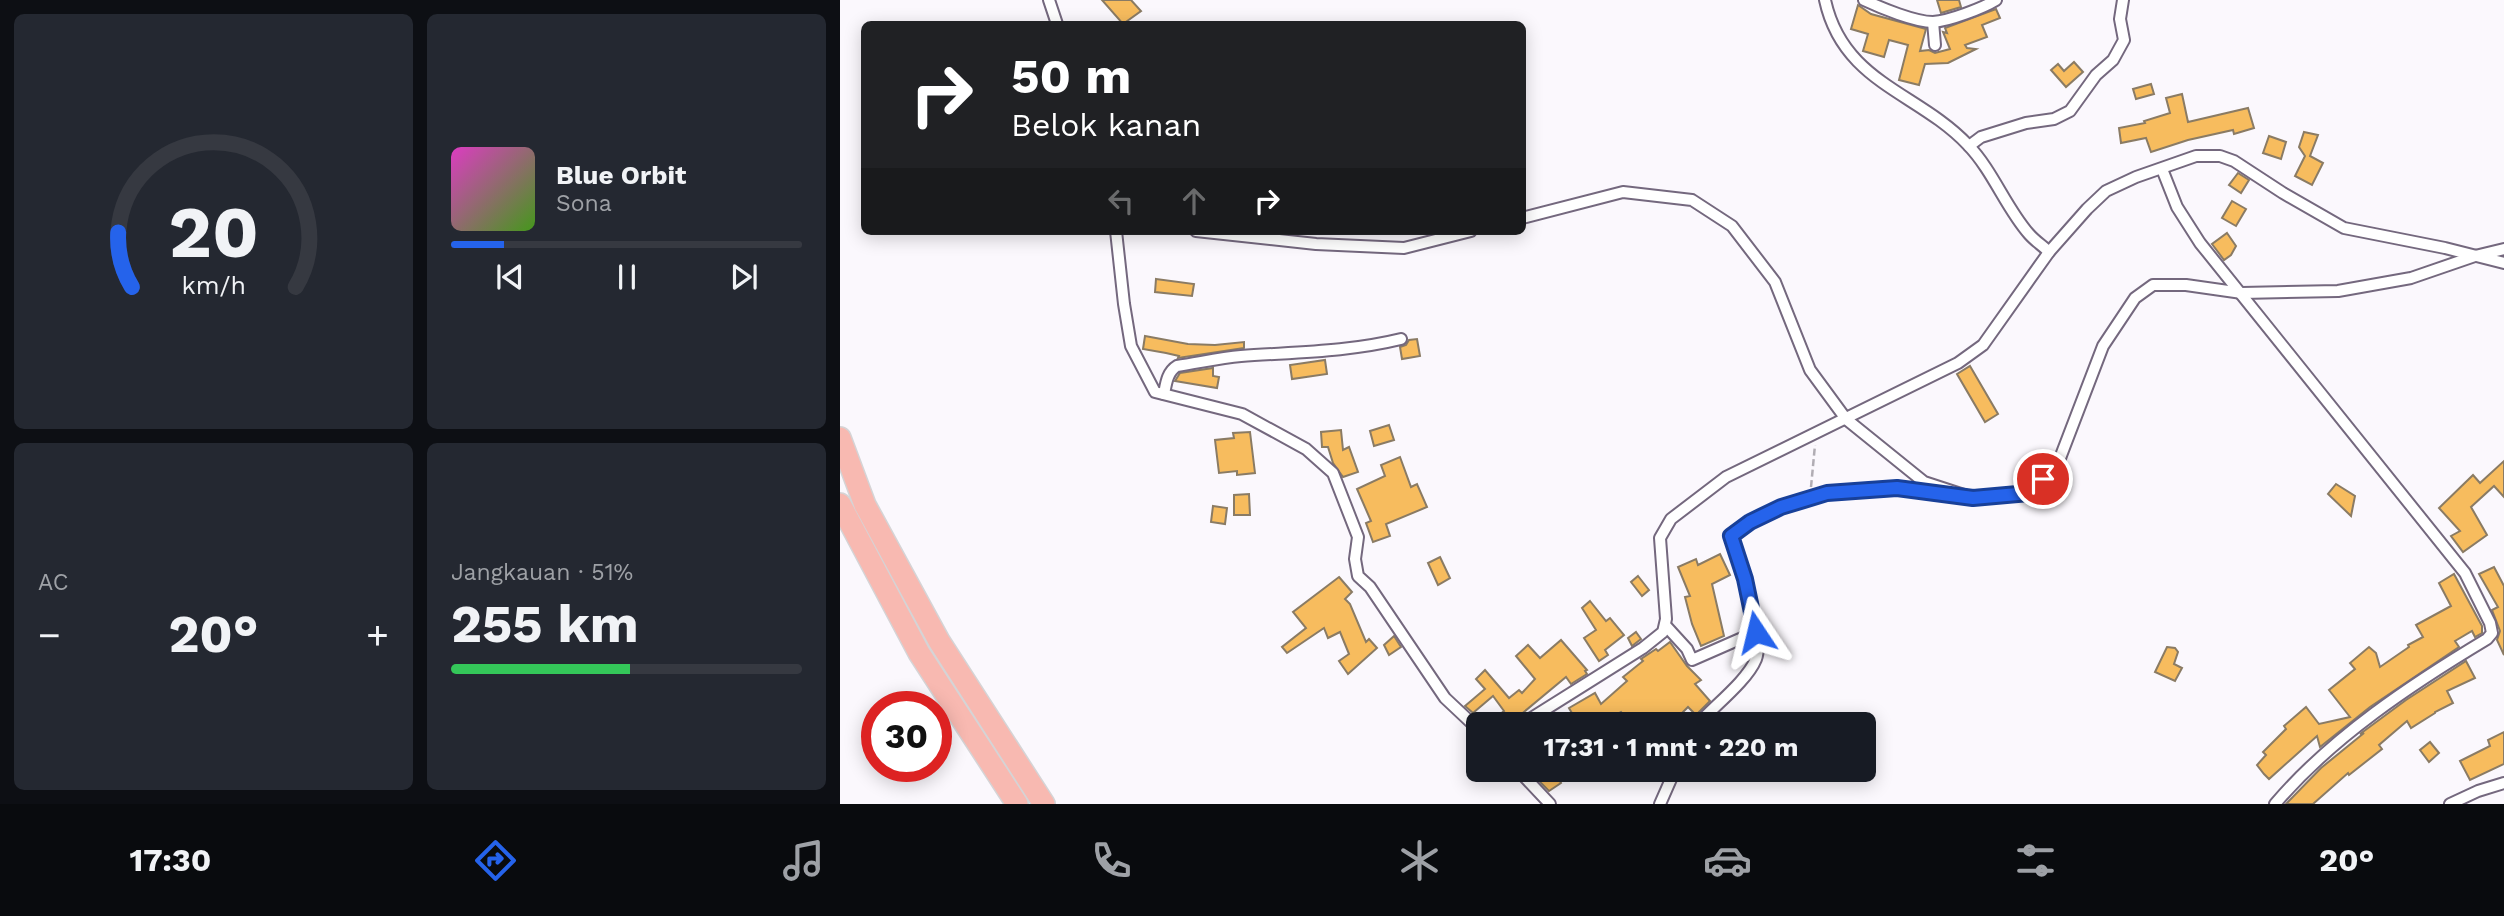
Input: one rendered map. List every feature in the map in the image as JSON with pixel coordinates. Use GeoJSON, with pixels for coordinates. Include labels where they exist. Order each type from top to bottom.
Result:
{"type":"FeatureCollection","features":[{"type":"Feature","properties":{"kind":"highway"},"geometry":{"type":"LineString","coordinates":[[840,438],[865,505],[939,641],[1044,804]]}},
{"type":"Feature","properties":{"kind":"highway"},"geometry":{"type":"LineString","coordinates":[[840,504],[919,653],[1017,804]]}},
{"type":"Feature","properties":{"kind":"street"},"geometry":{"type":"LineString","coordinates":[[1049,0],[1056,21]]}},
{"type":"Feature","properties":{"kind":"street"},"geometry":{"type":"LineString","coordinates":[[1825,0],[1829,16],[1853,58],[1871,76],[1942,123],[1969,146],[2029,234],[2049,252]]}},
{"type":"Feature","properties":{"kind":"street"},"geometry":{"type":"LineString","coordinates":[[1864,0],[1886,11],[1933,22],[1982,8],[1996,0]]}},
{"type":"Feature","properties":{"kind":"street"},"geometry":{"type":"LineString","coordinates":[[1969,146],[1981,137],[2026,123],[2054,119],[2070,111],[2095,75],[2113,60],[2124,40],[2120,19],[2123,0]]}},
{"type":"Feature","properties":{"kind":"street"},"geometry":{"type":"LineString","coordinates":[[1933,22],[1935,45]]}},
{"type":"Feature","properties":{"kind":"street"},"geometry":{"type":"LineString","coordinates":[[1541,712],[1643,648],[1663,632],[1666,626],[1660,538],[1671,519],[1726,477],[1958,363],[1983,345],[2049,252],[2087,209],[2106,191],[2136,177],[2196,156],[2220,156],[2234,161],[2344,228],[2504,263]]}},
{"type":"Feature","properties":{"kind":"street"},"geometry":{"type":"LineString","coordinates":[[2162,169],[2177,206],[2200,243],[2465,573],[2490,623],[2492,633],[2487,639],[2425,677],[2333,747],[2298,777],[2276,804]]}},
{"type":"Feature","properties":{"kind":"street"},"geometry":{"type":"LineString","coordinates":[[1526,217],[1623,192],[1692,200],[1732,226],[1775,282],[1811,370],[1846,419],[1924,482],[1973,498]]}},
{"type":"Feature","properties":{"kind":"street"},"geometry":{"type":"LineString","coordinates":[[1116,235],[1131,346],[1155,392],[1242,414],[1306,449],[1333,473],[1358,537],[1355,559],[1358,576],[1370,587],[1445,698],[1466,718]]}},
{"type":"Feature","properties":{"kind":"street"},"geometry":{"type":"LineString","coordinates":[[1233,235],[1316,244],[1404,248],[1455,235]]}},
{"type":"Feature","properties":{"kind":"street"},"geometry":{"type":"LineString","coordinates":[[1709,712],[1757,657],[1758,645],[1748,590],[1731,536],[1770,512],[1827,493],[1897,488],[1973,498],[2029,493],[2057,466],[2103,346],[2135,298],[2153,285],[2186,285],[2242,293],[2338,291],[2411,278],[2504,249]]}},
{"type":"Feature","properties":{"kind":"street"},"geometry":{"type":"LineString","coordinates":[[1164,394],[1169,375],[1177,366],[1238,356],[1361,349],[1401,339]]}},
{"type":"Feature","properties":{"kind":"street"},"geometry":{"type":"LineString","coordinates":[[1666,626],[1687,649],[1692,660],[1756,632]]}},
{"type":"Feature","properties":{"kind":"street"},"geometry":{"type":"LineString","coordinates":[[1529,782],[1550,804]]}},
{"type":"Feature","properties":{"kind":"street"},"geometry":{"type":"LineString","coordinates":[[1660,804],[1670,782]]}},
{"type":"Feature","properties":{"kind":"street"},"geometry":{"type":"LineString","coordinates":[[2450,804],[2479,790],[2504,783]]}},
{"type":"Feature","properties":{"kind":"path"},"geometry":{"type":"LineString","coordinates":[[1811,498],[1816,433]]}},
{"type":"Feature","properties":{"kind":"building"},"geometry":{"type":"Polygon","coordinates":[[[1102,0],[1131,0],[1141,11],[1127,21],[1120,21],[1102,0]]]}},
{"type":"Feature","properties":{"kind":"building"},"geometry":{"type":"Polygon","coordinates":[[[1937,0],[1959,0],[1961,7],[1941,13],[1937,0]]]}},
{"type":"Feature","properties":{"kind":"building"},"geometry":{"type":"Polygon","coordinates":[[[1858,5],[1871,14],[1926,29],[1920,51],[1929,50],[1935,53],[1950,49],[1943,32],[1947,33],[1945,28],[1996,9],[2000,18],[1982,25],[1987,37],[1965,45],[1967,48],[1976,49],[1948,63],[1925,64],[1919,85],[1899,80],[1908,45],[1889,40],[1884,57],[1863,51],[1868,34],[1851,29],[1858,5]]]}},
{"type":"Feature","properties":{"kind":"building"},"geometry":{"type":"Polygon","coordinates":[[[2074,62],[2083,72],[2066,87],[2051,70],[2058,64],[2064,71],[2074,62]]]}},
{"type":"Feature","properties":{"kind":"building"},"geometry":{"type":"Polygon","coordinates":[[[2151,84],[2154,94],[2136,99],[2133,89],[2151,84]]]}},
{"type":"Feature","properties":{"kind":"building"},"geometry":{"type":"Polygon","coordinates":[[[2182,94],[2188,122],[2248,108],[2254,128],[2234,134],[2233,130],[2188,140],[2151,152],[2146,138],[2121,143],[2119,128],[2145,123],[2144,121],[2170,113],[2166,98],[2182,94]]]}},
{"type":"Feature","properties":{"kind":"building"},"geometry":{"type":"Polygon","coordinates":[[[2304,132],[2318,135],[2310,156],[2323,163],[2312,185],[2295,176],[2305,156],[2299,147],[2304,132]]]}},
{"type":"Feature","properties":{"kind":"building"},"geometry":{"type":"Polygon","coordinates":[[[2269,136],[2286,142],[2281,159],[2263,153],[2269,136]]]}},
{"type":"Feature","properties":{"kind":"building"},"geometry":{"type":"Polygon","coordinates":[[[2238,173],[2249,180],[2241,193],[2229,185],[2238,173]]]}},
{"type":"Feature","properties":{"kind":"building"},"geometry":{"type":"Polygon","coordinates":[[[2232,201],[2246,209],[2236,226],[2222,218],[2232,201]]]}},
{"type":"Feature","properties":{"kind":"building"},"geometry":{"type":"Polygon","coordinates":[[[2227,233],[2236,246],[2224,260],[2212,244],[2227,233]]]}},
{"type":"Feature","properties":{"kind":"building"},"geometry":{"type":"Polygon","coordinates":[[[1156,279],[1194,284],[1192,296],[1155,292],[1156,279]]]}},
{"type":"Feature","properties":{"kind":"building"},"geometry":{"type":"Polygon","coordinates":[[[1145,336],[1188,344],[1244,342],[1244,348],[1178,358],[1179,356],[1143,349],[1145,336]]]}},
{"type":"Feature","properties":{"kind":"building"},"geometry":{"type":"Polygon","coordinates":[[[1417,339],[1420,356],[1402,359],[1400,347],[1406,345],[1409,340],[1417,339]]]}},
{"type":"Feature","properties":{"kind":"building"},"geometry":{"type":"Polygon","coordinates":[[[1325,360],[1327,374],[1292,379],[1290,365],[1325,360]]]}},
{"type":"Feature","properties":{"kind":"building"},"geometry":{"type":"Polygon","coordinates":[[[1970,366],[1998,414],[1985,422],[1957,374],[1970,366]]]}},
{"type":"Feature","properties":{"kind":"building"},"geometry":{"type":"Polygon","coordinates":[[[1213,368],[1213,376],[1219,377],[1217,388],[1175,381],[1180,373],[1213,368]]]}},
{"type":"Feature","properties":{"kind":"building"},"geometry":{"type":"Polygon","coordinates":[[[1389,425],[1394,440],[1374,446],[1370,431],[1389,425]]]}},
{"type":"Feature","properties":{"kind":"building"},"geometry":{"type":"Polygon","coordinates":[[[1341,430],[1343,450],[1349,447],[1358,472],[1343,477],[1333,463],[1328,447],[1322,447],[1321,432],[1341,430]]]}},
{"type":"Feature","properties":{"kind":"building"},"geometry":{"type":"Polygon","coordinates":[[[1250,432],[1255,473],[1219,473],[1215,440],[1234,438],[1233,433],[1250,432]]]}},
{"type":"Feature","properties":{"kind":"building"},"geometry":{"type":"Polygon","coordinates":[[[1400,457],[1411,487],[1417,484],[1427,507],[1386,524],[1390,536],[1373,542],[1366,523],[1371,521],[1357,489],[1385,476],[1381,465],[1400,457]]]}},
{"type":"Feature","properties":{"kind":"building"},"geometry":{"type":"Polygon","coordinates":[[[2504,461],[2504,497],[2494,486],[2471,507],[2487,535],[2463,552],[2451,536],[2460,531],[2439,508],[2473,475],[2480,483],[2504,461]]]}},
{"type":"Feature","properties":{"kind":"building"},"geometry":{"type":"Polygon","coordinates":[[[2336,484],[2355,496],[2351,516],[2328,494],[2336,484]]]}},
{"type":"Feature","properties":{"kind":"building"},"geometry":{"type":"Polygon","coordinates":[[[1249,494],[1250,515],[1234,515],[1234,495],[1249,494]]]}},
{"type":"Feature","properties":{"kind":"building"},"geometry":{"type":"Polygon","coordinates":[[[1213,506],[1227,508],[1225,524],[1211,522],[1213,506]]]}},
{"type":"Feature","properties":{"kind":"building"},"geometry":{"type":"Polygon","coordinates":[[[1720,554],[1730,575],[1712,584],[1724,636],[1701,646],[1685,597],[1690,596],[1678,567],[1696,559],[1698,565],[1720,554]]]}},
{"type":"Feature","properties":{"kind":"building"},"geometry":{"type":"Polygon","coordinates":[[[1440,557],[1450,578],[1438,585],[1428,563],[1440,557]]]}},
{"type":"Feature","properties":{"kind":"building"},"geometry":{"type":"Polygon","coordinates":[[[2494,567],[2504,586],[2504,655],[2497,640],[2500,631],[2492,610],[2498,607],[2479,574],[2494,567]]]}},
{"type":"Feature","properties":{"kind":"building"},"geometry":{"type":"Polygon","coordinates":[[[2454,574],[2482,626],[2482,633],[2475,637],[2472,631],[2455,641],[2459,647],[2370,707],[2320,747],[2317,736],[2269,779],[2257,765],[2266,755],[2263,752],[2286,729],[2284,726],[2306,707],[2319,724],[2350,717],[2329,690],[2355,669],[2350,663],[2369,647],[2376,653],[2380,667],[2423,637],[2416,625],[2451,606],[2439,583],[2454,574]]]}},
{"type":"Feature","properties":{"kind":"building"},"geometry":{"type":"Polygon","coordinates":[[[1638,576],[1649,590],[1642,596],[1631,582],[1638,576]]]}},
{"type":"Feature","properties":{"kind":"building"},"geometry":{"type":"Polygon","coordinates":[[[1339,577],[1352,592],[1345,599],[1350,604],[1366,642],[1369,639],[1377,648],[1348,674],[1339,661],[1349,654],[1340,632],[1328,638],[1324,628],[1287,653],[1282,647],[1306,628],[1293,612],[1339,577]]]}},
{"type":"Feature","properties":{"kind":"building"},"geometry":{"type":"Polygon","coordinates":[[[1590,601],[1606,621],[1610,618],[1624,635],[1605,650],[1608,655],[1599,661],[1584,638],[1596,630],[1582,608],[1590,601]]]}},
{"type":"Feature","properties":{"kind":"building"},"geometry":{"type":"Polygon","coordinates":[[[1636,632],[1641,639],[1632,646],[1628,638],[1636,632]]]}},
{"type":"Feature","properties":{"kind":"building"},"geometry":{"type":"Polygon","coordinates":[[[1394,636],[1401,647],[1389,655],[1384,645],[1394,636]]]}},
{"type":"Feature","properties":{"kind":"building"},"geometry":{"type":"Polygon","coordinates":[[[1561,640],[1587,670],[1587,674],[1571,684],[1566,677],[1524,712],[1503,712],[1493,696],[1474,712],[1465,706],[1485,689],[1476,679],[1485,670],[1509,698],[1519,690],[1522,693],[1535,679],[1516,656],[1528,645],[1540,658],[1561,640]]]}},
{"type":"Feature","properties":{"kind":"building"},"geometry":{"type":"Polygon","coordinates":[[[1670,642],[1701,680],[1695,684],[1710,701],[1699,712],[1693,712],[1688,707],[1683,712],[1571,712],[1569,708],[1595,693],[1601,704],[1627,681],[1623,677],[1643,661],[1641,659],[1656,649],[1658,651],[1670,642]]]}},
{"type":"Feature","properties":{"kind":"building"},"geometry":{"type":"Polygon","coordinates":[[[2167,647],[2175,648],[2178,652],[2174,664],[2182,668],[2175,681],[2155,672],[2167,647]]]}},
{"type":"Feature","properties":{"kind":"building"},"geometry":{"type":"Polygon","coordinates":[[[2466,661],[2475,678],[2447,691],[2453,703],[2411,728],[2407,721],[2379,745],[2382,749],[2349,775],[2348,773],[2313,804],[2286,804],[2321,768],[2364,733],[2360,734],[2466,661]]]}},
{"type":"Feature","properties":{"kind":"building"},"geometry":{"type":"Polygon","coordinates":[[[2504,732],[2504,764],[2470,780],[2460,761],[2490,746],[2488,740],[2504,732]]]}},
{"type":"Feature","properties":{"kind":"building"},"geometry":{"type":"Polygon","coordinates":[[[2430,742],[2439,753],[2429,762],[2420,750],[2430,742]]]}},
{"type":"Feature","properties":{"kind":"building"},"geometry":{"type":"Polygon","coordinates":[[[1540,782],[1560,782],[1561,783],[1549,791],[1540,782]]]}},
{"type":"Feature","properties":{"kind":"route"},"geometry":{"type":"LineString","coordinates":[[1756,632],[1745,579],[1731,536],[1750,522],[1781,507],[1827,493],[1897,488],[1973,498],[2029,493],[2043,479]]}}]}
